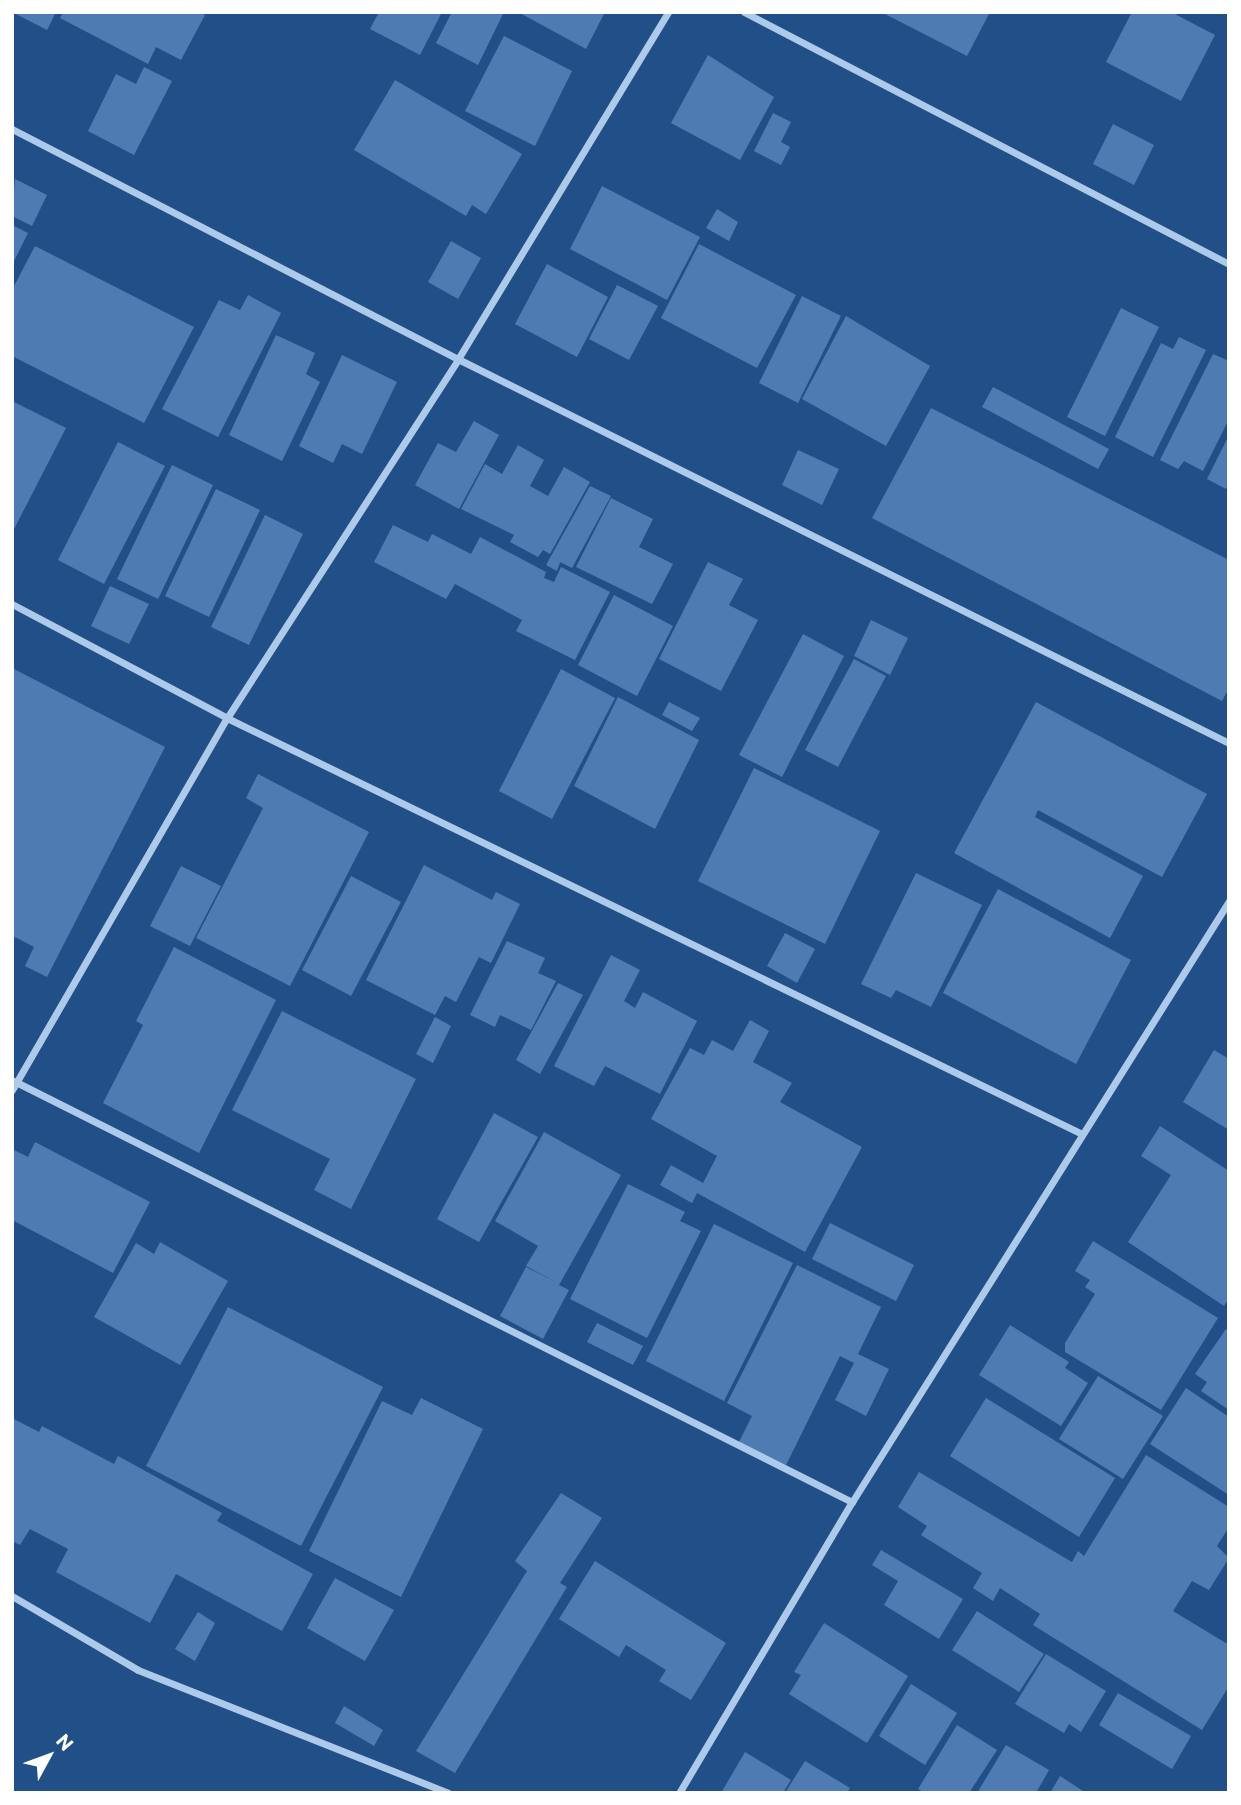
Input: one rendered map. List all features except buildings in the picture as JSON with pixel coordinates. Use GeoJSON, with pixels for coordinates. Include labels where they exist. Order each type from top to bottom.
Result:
{"type":"FeatureCollection","features":[{"type":"Feature","properties":{"kind":"street"},"geometry":{"type":"LineString","coordinates":[[668,12],[458,359],[227,718],[14,1084],[852,1502]]}},
{"type":"Feature","properties":{"kind":"street"},"geometry":{"type":"LineString","coordinates":[[744,12],[1229,264]]}},
{"type":"Feature","properties":{"kind":"street"},"geometry":{"type":"LineString","coordinates":[[12,129],[458,359],[1229,743]]}},
{"type":"Feature","properties":{"kind":"street"},"geometry":{"type":"LineString","coordinates":[[12,604],[227,718],[1080,1133]]}},
{"type":"Feature","properties":{"kind":"street"},"geometry":{"type":"LineString","coordinates":[[679,1793],[852,1502],[1080,1133],[1229,901]]}},
{"type":"Feature","properties":{"kind":"street"},"geometry":{"type":"LineString","coordinates":[[12,1596],[138,1670],[448,1793]]}}]}
